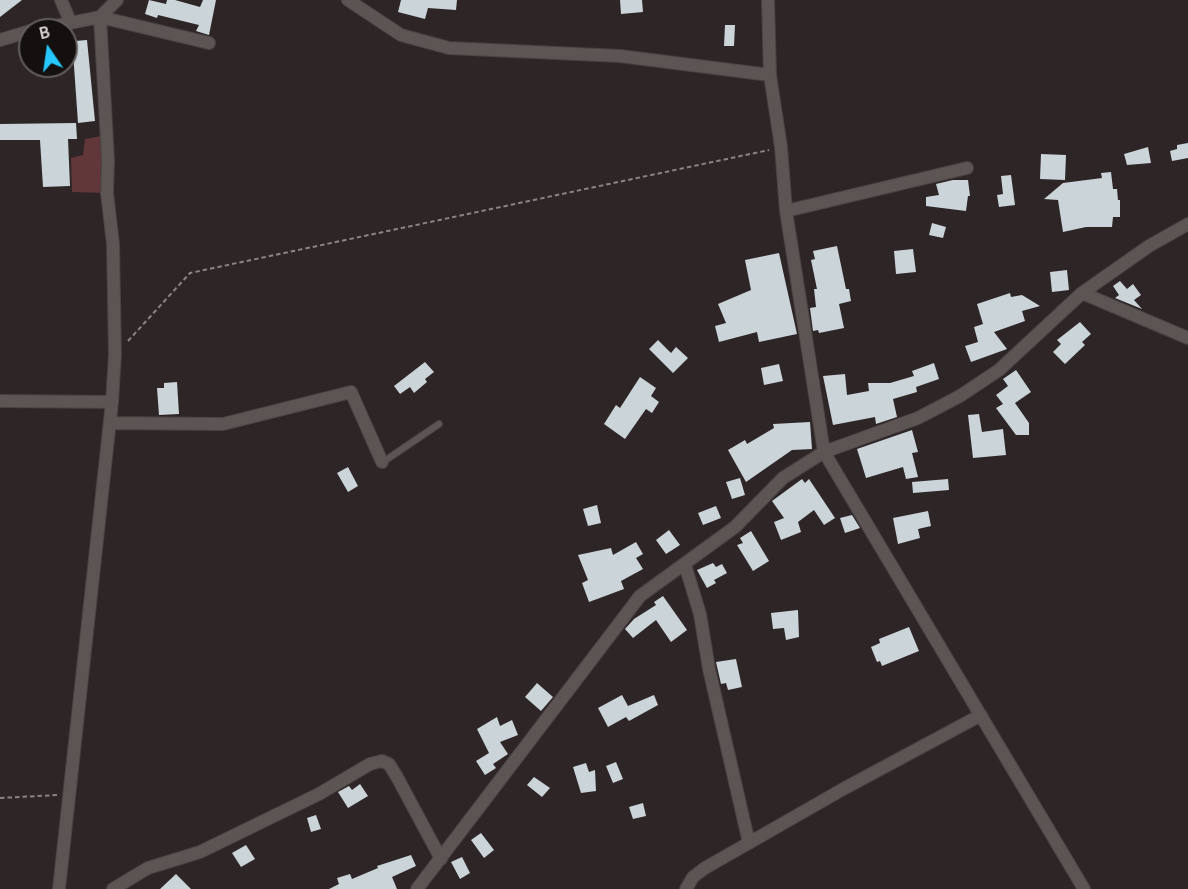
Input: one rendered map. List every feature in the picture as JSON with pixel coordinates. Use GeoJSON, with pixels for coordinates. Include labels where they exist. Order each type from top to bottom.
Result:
{"type":"FeatureCollection","features":[{"type":"Feature","properties":{"kind":"street"},"geometry":{"type":"LineString","coordinates":[[61,0],[69,18]]}},
{"type":"Feature","properties":{"kind":"street"},"geometry":{"type":"LineString","coordinates":[[59,889],[116,355],[113,244],[107,193],[108,160],[100,17],[117,0]]}},
{"type":"Feature","properties":{"kind":"street"},"geometry":{"type":"LineString","coordinates":[[348,0],[401,35],[449,48],[620,56],[770,75]]}},
{"type":"Feature","properties":{"kind":"street"},"geometry":{"type":"LineString","coordinates":[[768,0],[770,75],[781,147],[786,210],[825,452],[1084,889]]}},
{"type":"Feature","properties":{"kind":"street"},"geometry":{"type":"LineString","coordinates":[[78,20],[100,17],[209,44]]}},
{"type":"Feature","properties":{"kind":"street"},"geometry":{"type":"LineString","coordinates":[[0,40],[18,35]]}},
{"type":"Feature","properties":{"kind":"street"},"geometry":{"type":"LineString","coordinates":[[786,210],[967,168]]}},
{"type":"Feature","properties":{"kind":"street"},"geometry":{"type":"LineString","coordinates":[[417,889],[640,596],[735,528],[783,478],[825,452],[918,418],[960,396],[999,370],[1082,293],[1149,246],[1188,224]]}},
{"type":"Feature","properties":{"kind":"street"},"geometry":{"type":"LineString","coordinates":[[1082,293],[1188,338]]}},
{"type":"Feature","properties":{"kind":"street"},"geometry":{"type":"LineString","coordinates":[[110,423],[223,424],[351,392],[382,462]]}},
{"type":"Feature","properties":{"kind":"street"},"geometry":{"type":"LineString","coordinates":[[0,401],[112,402]]}},
{"type":"Feature","properties":{"kind":"street"},"geometry":{"type":"LineString","coordinates":[[685,565],[700,614],[709,669],[749,843]]}},
{"type":"Feature","properties":{"kind":"street"},"geometry":{"type":"LineString","coordinates":[[686,889],[693,877],[749,843],[981,715]]}},
{"type":"Feature","properties":{"kind":"street"},"geometry":{"type":"LineString","coordinates":[[113,889],[148,868],[200,852],[319,794],[370,764],[382,761],[389,764],[397,777],[441,859]]}},
{"type":"Feature","properties":{"kind":"lane"},"geometry":{"type":"LineString","coordinates":[[382,462],[439,424]]}},
{"type":"Feature","properties":{"kind":"path"},"geometry":{"type":"LineString","coordinates":[[116,355],[190,273],[781,147]]}},
{"type":"Feature","properties":{"kind":"path"},"geometry":{"type":"LineString","coordinates":[[0,798],[70,794]]}},
{"type":"Feature","properties":{"kind":"shaded area"},"geometry":{"type":"Polygon","coordinates":[[[107,135],[107,193],[72,192],[71,158],[83,155],[85,139],[107,135]]]}},
{"type":"Feature","properties":{"kind":"building"},"geometry":{"type":"Polygon","coordinates":[[[0,0],[22,0],[0,17],[0,0]]]}},
{"type":"Feature","properties":{"kind":"building"},"geometry":{"type":"Polygon","coordinates":[[[149,0],[166,4],[167,0],[175,0],[200,7],[203,0],[216,0],[209,35],[196,31],[199,25],[145,14],[149,0]]]}},
{"type":"Feature","properties":{"kind":"building"},"geometry":{"type":"Polygon","coordinates":[[[401,0],[457,0],[456,10],[428,8],[425,19],[398,12],[401,0]]]}},
{"type":"Feature","properties":{"kind":"building"},"geometry":{"type":"Polygon","coordinates":[[[620,0],[642,0],[643,12],[621,14],[620,0]]]}},
{"type":"Feature","properties":{"kind":"building"},"geometry":{"type":"Polygon","coordinates":[[[725,25],[735,25],[734,46],[724,46],[725,25]]]}},
{"type":"Feature","properties":{"kind":"building"},"geometry":{"type":"Polygon","coordinates":[[[87,40],[95,121],[78,123],[75,78],[78,78],[78,41],[87,40]]]}},
{"type":"Feature","properties":{"kind":"building"},"geometry":{"type":"Polygon","coordinates":[[[76,123],[77,139],[68,139],[70,186],[43,187],[40,140],[0,140],[0,124],[76,123]]]}},
{"type":"Feature","properties":{"kind":"building"},"geometry":{"type":"Polygon","coordinates":[[[1188,143],[1188,158],[1172,161],[1170,151],[1177,149],[1177,145],[1188,143]]]}},
{"type":"Feature","properties":{"kind":"building"},"geometry":{"type":"Polygon","coordinates":[[[1148,147],[1151,163],[1127,165],[1124,154],[1148,147]]]}},
{"type":"Feature","properties":{"kind":"building"},"geometry":{"type":"Polygon","coordinates":[[[1041,154],[1066,155],[1065,180],[1040,179],[1041,154]]]}},
{"type":"Feature","properties":{"kind":"building"},"geometry":{"type":"Polygon","coordinates":[[[1111,172],[1113,189],[1117,189],[1118,200],[1120,200],[1120,217],[1113,217],[1112,227],[1086,227],[1063,232],[1058,200],[1044,199],[1063,183],[1102,178],[1101,173],[1111,172]]]}},
{"type":"Feature","properties":{"kind":"building"},"geometry":{"type":"Polygon","coordinates":[[[1011,175],[1015,205],[999,207],[997,195],[1003,194],[1001,176],[1011,175]]]}},
{"type":"Feature","properties":{"kind":"building"},"geometry":{"type":"Polygon","coordinates":[[[953,180],[968,180],[970,196],[968,196],[966,211],[926,206],[926,197],[939,195],[936,184],[953,180]]]}},
{"type":"Feature","properties":{"kind":"building"},"geometry":{"type":"Polygon","coordinates":[[[932,223],[946,227],[943,238],[929,235],[932,223]]]}},
{"type":"Feature","properties":{"kind":"building"},"geometry":{"type":"Polygon","coordinates":[[[837,246],[846,289],[849,289],[851,301],[839,304],[844,328],[819,333],[818,330],[813,331],[810,308],[816,307],[814,289],[817,289],[811,260],[815,259],[813,251],[837,246]]]}},
{"type":"Feature","properties":{"kind":"building"},"geometry":{"type":"Polygon","coordinates":[[[913,249],[916,272],[896,274],[894,251],[913,249]]]}},
{"type":"Feature","properties":{"kind":"building"},"geometry":{"type":"Polygon","coordinates":[[[779,253],[797,334],[759,342],[757,332],[719,342],[715,326],[726,323],[718,304],[751,290],[745,260],[779,253]]]}},
{"type":"Feature","properties":{"kind":"building"},"geometry":{"type":"Polygon","coordinates":[[[1067,270],[1069,290],[1052,292],[1050,272],[1067,270]]]}},
{"type":"Feature","properties":{"kind":"building"},"geometry":{"type":"Polygon","coordinates":[[[1120,281],[1127,289],[1133,284],[1141,295],[1134,300],[1142,309],[1115,298],[1119,295],[1113,286],[1120,281]]]}},
{"type":"Feature","properties":{"kind":"building"},"geometry":{"type":"Polygon","coordinates":[[[1010,293],[1011,297],[1022,295],[1040,306],[1022,311],[1025,321],[994,332],[1007,349],[971,362],[965,346],[978,342],[974,327],[983,324],[977,304],[1010,293]]]}},
{"type":"Feature","properties":{"kind":"building"},"geometry":{"type":"Polygon","coordinates":[[[1080,322],[1091,334],[1082,342],[1085,345],[1065,364],[1053,352],[1061,344],[1057,340],[1080,322]]]}},
{"type":"Feature","properties":{"kind":"building"},"geometry":{"type":"Polygon","coordinates":[[[658,340],[671,353],[676,347],[688,358],[673,373],[649,349],[658,340]]]}},
{"type":"Feature","properties":{"kind":"building"},"geometry":{"type":"Polygon","coordinates":[[[425,362],[434,372],[425,379],[427,382],[414,393],[410,387],[400,394],[394,386],[425,362]]]}},
{"type":"Feature","properties":{"kind":"building"},"geometry":{"type":"Polygon","coordinates":[[[934,363],[939,379],[916,387],[917,392],[893,399],[897,417],[876,424],[875,417],[833,425],[823,376],[845,374],[847,395],[869,391],[868,383],[890,383],[914,376],[912,371],[934,363]]]}},
{"type":"Feature","properties":{"kind":"building"},"geometry":{"type":"Polygon","coordinates":[[[779,364],[783,381],[764,385],[761,368],[779,364]]]}},
{"type":"Feature","properties":{"kind":"building"},"geometry":{"type":"Polygon","coordinates":[[[1016,370],[1031,392],[1015,403],[1029,423],[1029,435],[1016,435],[996,408],[1003,404],[996,395],[1008,386],[1003,379],[1016,370]]]}},
{"type":"Feature","properties":{"kind":"building"},"geometry":{"type":"Polygon","coordinates":[[[640,377],[656,388],[651,396],[659,402],[652,413],[646,409],[625,439],[604,424],[616,405],[620,408],[640,377]]]}},
{"type":"Feature","properties":{"kind":"building"},"geometry":{"type":"Polygon","coordinates":[[[177,382],[179,414],[159,415],[157,388],[164,388],[164,383],[177,382]]]}},
{"type":"Feature","properties":{"kind":"building"},"geometry":{"type":"Polygon","coordinates":[[[979,414],[982,432],[1003,429],[1006,455],[973,458],[968,415],[979,414]]]}},
{"type":"Feature","properties":{"kind":"building"},"geometry":{"type":"Polygon","coordinates":[[[810,422],[812,449],[792,450],[746,482],[728,450],[745,440],[747,444],[774,428],[773,424],[810,422]]]}},
{"type":"Feature","properties":{"kind":"building"},"geometry":{"type":"Polygon","coordinates":[[[912,430],[918,452],[912,453],[918,477],[906,479],[903,467],[866,478],[857,449],[912,430]]]}},
{"type":"Feature","properties":{"kind":"building"},"geometry":{"type":"Polygon","coordinates":[[[348,467],[358,486],[348,492],[337,473],[348,467]]]}},
{"type":"Feature","properties":{"kind":"building"},"geometry":{"type":"Polygon","coordinates":[[[740,478],[745,495],[732,499],[726,482],[740,478]]]}},
{"type":"Feature","properties":{"kind":"building"},"geometry":{"type":"Polygon","coordinates":[[[802,479],[805,483],[809,479],[835,518],[824,525],[814,510],[798,522],[801,532],[781,540],[774,522],[784,518],[772,501],[802,479]]]}},
{"type":"Feature","properties":{"kind":"building"},"geometry":{"type":"Polygon","coordinates":[[[948,479],[949,490],[913,493],[912,482],[948,479]]]}},
{"type":"Feature","properties":{"kind":"building"},"geometry":{"type":"Polygon","coordinates":[[[597,505],[601,523],[588,526],[583,509],[597,505]]]}},
{"type":"Feature","properties":{"kind":"building"},"geometry":{"type":"Polygon","coordinates":[[[716,506],[721,518],[703,525],[698,513],[716,506]]]}},
{"type":"Feature","properties":{"kind":"building"},"geometry":{"type":"Polygon","coordinates":[[[928,511],[931,526],[918,529],[920,538],[898,544],[893,518],[928,511]]]}},
{"type":"Feature","properties":{"kind":"building"},"geometry":{"type":"Polygon","coordinates":[[[852,515],[860,528],[845,533],[840,518],[852,515]]]}},
{"type":"Feature","properties":{"kind":"building"},"geometry":{"type":"Polygon","coordinates":[[[669,530],[680,545],[666,554],[656,540],[669,530]]]}},
{"type":"Feature","properties":{"kind":"building"},"geometry":{"type":"Polygon","coordinates":[[[751,531],[769,561],[753,571],[737,545],[743,543],[740,538],[751,531]]]}},
{"type":"Feature","properties":{"kind":"building"},"geometry":{"type":"Polygon","coordinates":[[[636,542],[643,554],[636,558],[643,569],[621,581],[624,589],[589,602],[582,583],[588,580],[578,555],[611,548],[613,555],[636,542]]]}},
{"type":"Feature","properties":{"kind":"building"},"geometry":{"type":"Polygon","coordinates":[[[713,563],[716,567],[722,564],[727,573],[714,580],[716,583],[707,588],[697,570],[713,563]]]}},
{"type":"Feature","properties":{"kind":"building"},"geometry":{"type":"Polygon","coordinates":[[[663,596],[687,630],[671,642],[656,620],[633,638],[625,629],[634,619],[656,605],[654,602],[663,596]]]}},
{"type":"Feature","properties":{"kind":"building"},"geometry":{"type":"Polygon","coordinates":[[[798,610],[799,637],[786,640],[784,628],[773,629],[771,613],[798,610]]]}},
{"type":"Feature","properties":{"kind":"building"},"geometry":{"type":"Polygon","coordinates":[[[909,627],[919,651],[882,666],[880,661],[877,662],[871,647],[880,643],[879,639],[909,627]]]}},
{"type":"Feature","properties":{"kind":"building"},"geometry":{"type":"Polygon","coordinates":[[[736,659],[742,687],[728,690],[726,683],[721,684],[716,662],[736,659]]]}},
{"type":"Feature","properties":{"kind":"building"},"geometry":{"type":"Polygon","coordinates":[[[537,683],[553,697],[541,711],[525,697],[537,683]]]}},
{"type":"Feature","properties":{"kind":"building"},"geometry":{"type":"Polygon","coordinates":[[[622,695],[628,706],[654,695],[658,705],[629,721],[626,717],[608,727],[598,708],[622,695]]]}},
{"type":"Feature","properties":{"kind":"building"},"geometry":{"type":"Polygon","coordinates":[[[497,717],[500,726],[512,720],[518,735],[500,742],[508,754],[493,764],[496,768],[485,775],[476,761],[489,753],[477,729],[497,717]]]}},
{"type":"Feature","properties":{"kind":"building"},"geometry":{"type":"Polygon","coordinates":[[[616,762],[623,779],[613,783],[606,766],[616,762]]]}},
{"type":"Feature","properties":{"kind":"building"},"geometry":{"type":"Polygon","coordinates":[[[586,763],[589,772],[595,770],[596,791],[581,793],[573,767],[586,763]]]}},
{"type":"Feature","properties":{"kind":"building"},"geometry":{"type":"Polygon","coordinates":[[[534,777],[550,788],[542,797],[527,785],[534,777]]]}},
{"type":"Feature","properties":{"kind":"building"},"geometry":{"type":"Polygon","coordinates":[[[360,784],[368,796],[348,808],[338,792],[349,786],[352,790],[360,784]]]}},
{"type":"Feature","properties":{"kind":"building"},"geometry":{"type":"Polygon","coordinates":[[[643,803],[646,816],[633,819],[629,807],[643,803]]]}},
{"type":"Feature","properties":{"kind":"building"},"geometry":{"type":"Polygon","coordinates":[[[316,815],[321,829],[311,832],[307,818],[316,815]]]}},
{"type":"Feature","properties":{"kind":"building"},"geometry":{"type":"Polygon","coordinates":[[[481,833],[494,850],[484,858],[471,840],[481,833]]]}},
{"type":"Feature","properties":{"kind":"building"},"geometry":{"type":"Polygon","coordinates":[[[246,845],[255,859],[241,867],[232,853],[246,845]]]}},
{"type":"Feature","properties":{"kind":"building"},"geometry":{"type":"Polygon","coordinates":[[[411,855],[416,866],[392,877],[397,889],[329,889],[339,884],[337,878],[350,874],[352,879],[378,868],[377,866],[411,855]]]}},
{"type":"Feature","properties":{"kind":"building"},"geometry":{"type":"Polygon","coordinates":[[[462,857],[470,873],[460,879],[451,862],[462,857]]]}},
{"type":"Feature","properties":{"kind":"building"},"geometry":{"type":"Polygon","coordinates":[[[176,874],[191,889],[160,889],[176,874]]]}}]}
